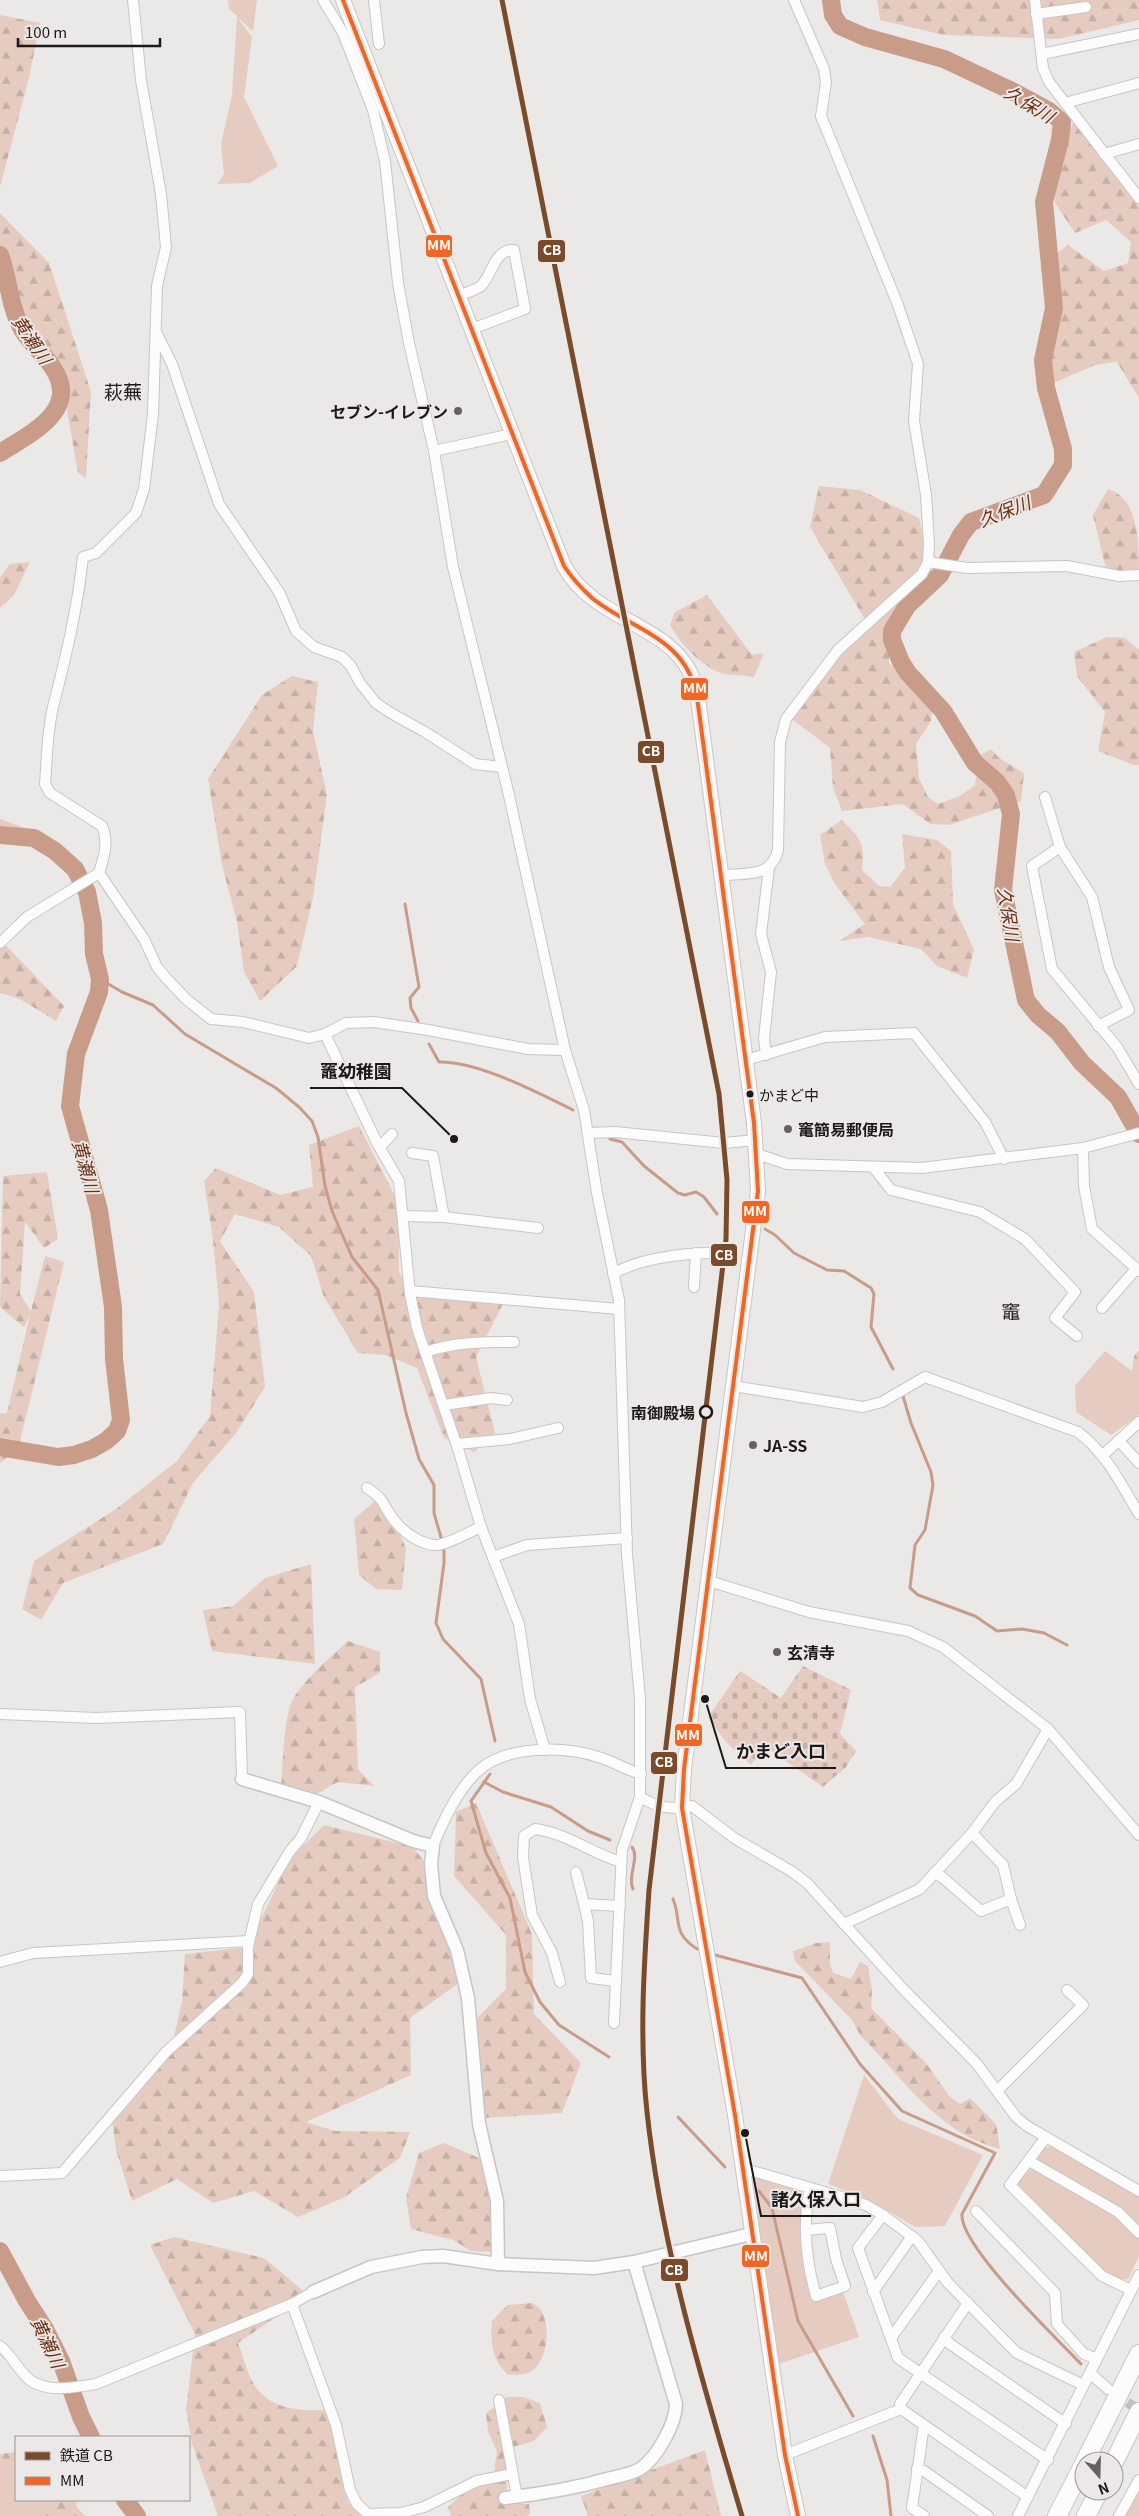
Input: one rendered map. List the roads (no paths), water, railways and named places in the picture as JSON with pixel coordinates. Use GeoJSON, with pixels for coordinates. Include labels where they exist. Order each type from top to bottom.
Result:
{"type":"FeatureCollection","features":[{"type":"Feature","properties":{"kind":"highway"},"geometry":{"type":"LineString","coordinates":[[1090,2451],[1139,2354]]}},
{"type":"Feature","properties":{"kind":"highway"},"geometry":{"type":"LineString","coordinates":[[1120,2451],[1139,2412]]}},
{"type":"Feature","properties":{"kind":"highway"},"geometry":{"type":"LineString","coordinates":[[1057,2516],[1074,2483]]}},
{"type":"Feature","properties":{"kind":"highway"},"geometry":{"type":"LineString","coordinates":[[1086,2516],[1094,2501]]}},
{"type":"Feature","properties":{"kind":"main road"},"geometry":{"type":"LineString","coordinates":[[344,0],[379,108],[459,296],[558,552],[570,577],[594,602],[663,642],[676,652],[690,673],[699,706],[758,1154],[758,1191],[684,1769],[682,1808],[742,2168],[784,2455],[798,2516]]}},
{"type":"Feature","properties":{"kind":"street"},"geometry":{"type":"LineString","coordinates":[[0,943],[27,917],[97,875],[106,843],[106,834],[102,826],[50,793],[45,784],[52,709],[61,684],[78,606],[83,557],[96,553],[136,513],[142,501],[153,414],[157,286],[166,247],[161,194],[141,80],[133,0]]}},
{"type":"Feature","properties":{"kind":"street"},"geometry":{"type":"LineString","coordinates":[[324,0],[343,33],[379,108],[398,283],[409,343],[434,451],[453,567],[534,902],[565,1050],[584,1110],[619,1309],[627,1538],[640,1699],[640,1797],[622,1850],[614,2023]]}},
{"type":"Feature","properties":{"kind":"street"},"geometry":{"type":"LineString","coordinates":[[374,0],[379,44]]}},
{"type":"Feature","properties":{"kind":"street"},"geometry":{"type":"LineString","coordinates":[[722,875],[756,872],[769,868],[775,861],[778,850],[780,742],[786,719],[838,650],[922,574],[929,562],[926,494],[914,421],[918,364],[898,305],[821,116],[826,82],[824,69],[794,0]]}},
{"type":"Feature","properties":{"kind":"street"},"geometry":{"type":"LineString","coordinates":[[1034,0],[1043,68],[1049,82],[1139,198]]}},
{"type":"Feature","properties":{"kind":"street"},"geometry":{"type":"LineString","coordinates":[[1036,14],[1086,6]]}},
{"type":"Feature","properties":{"kind":"street"},"geometry":{"type":"LineString","coordinates":[[1042,54],[1139,34]]}},
{"type":"Feature","properties":{"kind":"street"},"geometry":{"type":"LineString","coordinates":[[1064,103],[1139,83]]}},
{"type":"Feature","properties":{"kind":"street"},"geometry":{"type":"LineString","coordinates":[[1104,154],[1139,144]]}},
{"type":"Feature","properties":{"kind":"street"},"geometry":{"type":"LineString","coordinates":[[459,296],[481,286],[489,270],[504,252],[514,250],[525,309],[472,329]]}},
{"type":"Feature","properties":{"kind":"street"},"geometry":{"type":"LineString","coordinates":[[156,332],[172,364],[219,504],[279,592],[296,631],[314,646],[342,657],[351,666],[360,683],[376,703],[389,712],[425,732],[475,764],[501,767]]}},
{"type":"Feature","properties":{"kind":"street"},"geometry":{"type":"LineString","coordinates":[[434,451],[512,434]]}},
{"type":"Feature","properties":{"kind":"street"},"geometry":{"type":"LineString","coordinates":[[929,562],[967,568],[1068,566],[1118,576],[1139,576]]}},
{"type":"Feature","properties":{"kind":"street"},"geometry":{"type":"LineString","coordinates":[[1045,797],[1060,847],[1092,897],[1109,966],[1129,1010],[1098,1026]]}},
{"type":"Feature","properties":{"kind":"street"},"geometry":{"type":"LineString","coordinates":[[1060,847],[1032,866],[1052,969],[1117,1047],[1139,1084]]}},
{"type":"Feature","properties":{"kind":"street"},"geometry":{"type":"LineString","coordinates":[[766,1055],[764,1038],[771,972],[761,934],[769,868]]}},
{"type":"Feature","properties":{"kind":"street"},"geometry":{"type":"LineString","coordinates":[[97,875],[144,939],[157,967],[166,979],[186,999],[211,1019],[243,1022],[309,1038],[325,1034],[346,1023],[374,1022],[528,1049],[565,1050]]}},
{"type":"Feature","properties":{"kind":"street"},"geometry":{"type":"LineString","coordinates":[[746,1060],[825,1037],[914,1033],[985,1122],[1004,1159]]}},
{"type":"Feature","properties":{"kind":"street"},"geometry":{"type":"LineString","coordinates":[[325,1034],[380,1147],[399,1181],[410,1291],[417,1328],[457,1444],[481,1527],[519,1624],[530,1699],[545,1750]]}},
{"type":"Feature","properties":{"kind":"street"},"geometry":{"type":"LineString","coordinates":[[589,1133],[615,1132],[724,1143],[756,1140]]}},
{"type":"Feature","properties":{"kind":"street"},"geometry":{"type":"LineString","coordinates":[[380,1147],[392,1134]]}},
{"type":"Feature","properties":{"kind":"street"},"geometry":{"type":"LineString","coordinates":[[758,1154],[787,1164],[922,1168],[1082,1148],[1139,1134]]}},
{"type":"Feature","properties":{"kind":"street"},"geometry":{"type":"LineString","coordinates":[[1082,1148],[1084,1186],[1092,1229],[1138,1270],[1102,1308]]}},
{"type":"Feature","properties":{"kind":"street"},"geometry":{"type":"LineString","coordinates":[[412,1153],[433,1156],[444,1217]]}},
{"type":"Feature","properties":{"kind":"street"},"geometry":{"type":"LineString","coordinates":[[874,1168],[891,1190],[980,1212],[1025,1239],[1075,1292],[1055,1318],[1077,1336]]}},
{"type":"Feature","properties":{"kind":"street"},"geometry":{"type":"LineString","coordinates":[[404,1216],[444,1217],[538,1228]]}},
{"type":"Feature","properties":{"kind":"street"},"geometry":{"type":"LineString","coordinates":[[613,1274],[625,1266],[696,1253],[712,1253]]}},
{"type":"Feature","properties":{"kind":"street"},"geometry":{"type":"LineString","coordinates":[[694,1287],[696,1253]]}},
{"type":"Feature","properties":{"kind":"street"},"geometry":{"type":"LineString","coordinates":[[410,1291],[619,1309]]}},
{"type":"Feature","properties":{"kind":"street"},"geometry":{"type":"LineString","coordinates":[[425,1352],[445,1345],[474,1342],[514,1342]]}},
{"type":"Feature","properties":{"kind":"street"},"geometry":{"type":"LineString","coordinates":[[733,1386],[863,1407],[882,1402],[925,1377],[1078,1432],[1090,1441],[1103,1455],[1139,1514]]}},
{"type":"Feature","properties":{"kind":"street"},"geometry":{"type":"LineString","coordinates":[[444,1405],[491,1398],[507,1400]]}},
{"type":"Feature","properties":{"kind":"street"},"geometry":{"type":"LineString","coordinates":[[1103,1455],[1139,1422]]}},
{"type":"Feature","properties":{"kind":"street"},"geometry":{"type":"LineString","coordinates":[[457,1444],[510,1438],[558,1428]]}},
{"type":"Feature","properties":{"kind":"street"},"geometry":{"type":"LineString","coordinates":[[1119,1442],[1139,1463]]}},
{"type":"Feature","properties":{"kind":"street"},"geometry":{"type":"LineString","coordinates":[[367,1488],[380,1496],[394,1521],[410,1535],[424,1543],[442,1543],[481,1527]]}},
{"type":"Feature","properties":{"kind":"street"},"geometry":{"type":"LineString","coordinates":[[493,1557],[527,1544],[627,1538]]}},
{"type":"Feature","properties":{"kind":"street"},"geometry":{"type":"LineString","coordinates":[[709,1581],[809,1612],[908,1631],[956,1655],[1048,1729],[1139,1835]]}},
{"type":"Feature","properties":{"kind":"street"},"geometry":{"type":"LineString","coordinates":[[0,1714],[96,1718],[240,1712],[242,1779],[319,1802],[413,1841],[433,1846]]}},
{"type":"Feature","properties":{"kind":"street"},"geometry":{"type":"LineString","coordinates":[[844,1924],[914,1893],[934,1874],[972,1833],[995,1802],[1016,1784],[1048,1729]]}},
{"type":"Feature","properties":{"kind":"street"},"geometry":{"type":"LineString","coordinates":[[498,2264],[497,2201],[479,2124],[466,1983],[457,1950],[434,1896],[431,1864],[433,1846],[453,1805],[477,1772],[487,1764],[513,1754],[545,1750],[600,1757],[640,1774]]}},
{"type":"Feature","properties":{"kind":"street"},"geometry":{"type":"LineString","coordinates":[[640,1797],[652,1804],[672,1810],[692,1806],[734,1838],[791,1871],[807,1883],[905,1991],[977,2064],[1016,2116],[1026,2126],[1139,2191]]}},
{"type":"Feature","properties":{"kind":"street"},"geometry":{"type":"LineString","coordinates":[[0,2176],[62,2173],[166,2052],[242,1983],[248,1974],[250,1941],[258,1904],[290,1851],[301,1838],[319,1802]]}},
{"type":"Feature","properties":{"kind":"street"},"geometry":{"type":"LineString","coordinates":[[560,1982],[552,1953],[532,1915],[523,1857],[524,1836],[535,1829],[550,1831],[601,1856],[621,1862]]}},
{"type":"Feature","properties":{"kind":"street"},"geometry":{"type":"LineString","coordinates":[[972,1833],[1003,1865],[1011,1899],[1020,1925]]}},
{"type":"Feature","properties":{"kind":"street"},"geometry":{"type":"LineString","coordinates":[[576,1872],[588,1921],[591,1978],[615,1981]]}},
{"type":"Feature","properties":{"kind":"street"},"geometry":{"type":"LineString","coordinates":[[934,1874],[942,1877],[981,1911],[1011,1899]]}},
{"type":"Feature","properties":{"kind":"street"},"geometry":{"type":"LineString","coordinates":[[584,1904],[620,1906]]}},
{"type":"Feature","properties":{"kind":"street"},"geometry":{"type":"LineString","coordinates":[[0,1962],[34,1953],[250,1941]]}},
{"type":"Feature","properties":{"kind":"street"},"geometry":{"type":"LineString","coordinates":[[998,2090],[1083,2005],[1067,1990]]}},
{"type":"Feature","properties":{"kind":"street"},"geometry":{"type":"LineString","coordinates":[[1046,2137],[1010,2185],[1102,2276],[1131,2290]]}},
{"type":"Feature","properties":{"kind":"street"},"geometry":{"type":"LineString","coordinates":[[1029,2160],[1118,2212],[1139,2233]]}},
{"type":"Feature","properties":{"kind":"street"},"geometry":{"type":"LineString","coordinates":[[742,2168],[866,2206],[883,2215],[912,2236],[939,2272],[1017,2353],[1083,2386]]}},
{"type":"Feature","properties":{"kind":"street"},"geometry":{"type":"LineString","coordinates":[[806,2230],[830,2228],[836,2258],[845,2286],[816,2296],[807,2265],[805,2209],[810,2188]]}},
{"type":"Feature","properties":{"kind":"street"},"geometry":{"type":"LineString","coordinates":[[976,2211],[1055,2293],[1057,2324],[1084,2354],[1097,2359]]}},
{"type":"Feature","properties":{"kind":"street"},"geometry":{"type":"LineString","coordinates":[[883,2215],[858,2248],[898,2358],[1048,2460]]}},
{"type":"Feature","properties":{"kind":"street"},"geometry":{"type":"LineString","coordinates":[[0,2346],[30,2380],[55,2389],[96,2384],[292,2304],[313,2292],[371,2267],[422,2257],[444,2256],[498,2264],[574,2268],[634,2262],[751,2234]]}},
{"type":"Feature","properties":{"kind":"street"},"geometry":{"type":"LineString","coordinates":[[873,2292],[912,2236]]}},
{"type":"Feature","properties":{"kind":"street"},"geometry":{"type":"LineString","coordinates":[[498,2400],[512,2474],[511,2498],[582,2487],[637,2470],[648,2462],[674,2421],[676,2404],[634,2262]]}},
{"type":"Feature","properties":{"kind":"street"},"geometry":{"type":"LineString","coordinates":[[891,2338],[939,2272]]}},
{"type":"Feature","properties":{"kind":"street"},"geometry":{"type":"LineString","coordinates":[[1018,2516],[1048,2460],[1139,2275]]}},
{"type":"Feature","properties":{"kind":"street"},"geometry":{"type":"LineString","coordinates":[[900,2409],[900,2404],[968,2303]]}},
{"type":"Feature","properties":{"kind":"street"},"geometry":{"type":"LineString","coordinates":[[292,2304],[336,2425],[350,2490],[357,2504],[368,2514],[401,2513],[424,2507],[477,2481],[512,2474]]}},
{"type":"Feature","properties":{"kind":"street"},"geometry":{"type":"LineString","coordinates":[[944,2337],[950,2344],[1066,2424]]}},
{"type":"Feature","properties":{"kind":"street"},"geometry":{"type":"LineString","coordinates":[[1090,2373],[1108,2389]]}},
{"type":"Feature","properties":{"kind":"street"},"geometry":{"type":"LineString","coordinates":[[784,2455],[900,2409]]}},
{"type":"Feature","properties":{"kind":"street"},"geometry":{"type":"LineString","coordinates":[[900,2409],[1028,2497]]}},
{"type":"Feature","properties":{"kind":"street"},"geometry":{"type":"LineString","coordinates":[[924,2425],[912,2508],[924,2516]]}},
{"type":"Feature","properties":{"kind":"street"},"geometry":{"type":"LineString","coordinates":[[918,2468],[988,2516]]}},
{"type":"Feature","properties":{"kind":"street"},"geometry":{"type":"LineString","coordinates":[[1119,2516],[1139,2480]]}},
{"type":"Feature","properties":{"kind":"waterway","name":"久保川"},"geometry":{"type":"LineString","coordinates":[[831,0],[833,15],[840,26],[865,37],[944,59],[1014,92],[1049,111],[1062,122],[1060,140],[1044,202],[1054,308],[1043,360],[1046,388],[1063,449],[1063,465],[1044,495],[971,522],[961,535],[940,575],[907,606],[892,631],[892,640],[908,673],[943,711],[975,763],[997,782],[1006,795],[1011,814],[1003,890],[1026,1000],[1038,1015],[1058,1032],[1082,1063],[1118,1097],[1139,1134]]}},
{"type":"Feature","properties":{"kind":"waterway","name":"黄瀬川"},"geometry":{"type":"LineString","coordinates":[[0,255],[18,320],[25,334],[53,368],[60,383],[61,397],[56,409],[48,420],[0,453]]}},
{"type":"Feature","properties":{"kind":"waterway","name":"黄瀬川"},"geometry":{"type":"LineString","coordinates":[[0,835],[34,838],[55,851],[75,869],[87,892],[93,923],[94,954],[100,979],[99,992],[76,1054],[70,1106],[99,1210],[113,1307],[114,1359],[121,1420],[117,1431],[106,1441],[92,1449],[74,1455],[58,1457],[0,1447]]}},
{"type":"Feature","properties":{"kind":"waterway"},"geometry":{"type":"LineString","coordinates":[[405,904],[419,987],[410,998],[411,1008],[418,1021]]}},
{"type":"Feature","properties":{"kind":"waterway"},"geometry":{"type":"LineString","coordinates":[[100,979],[122,992],[153,1005],[185,1034],[276,1088],[299,1107],[312,1121],[318,1137],[325,1186],[332,1211],[352,1257],[378,1290],[406,1413],[419,1459],[434,1485],[434,1513],[444,1548],[444,1563],[436,1623],[443,1639],[481,1679],[495,1741]]}},
{"type":"Feature","properties":{"kind":"waterway"},"geometry":{"type":"LineString","coordinates":[[429,1044],[439,1062],[455,1063],[489,1072],[526,1087],[573,1110]]}},
{"type":"Feature","properties":{"kind":"waterway"},"geometry":{"type":"LineString","coordinates":[[610,1139],[622,1142],[644,1166],[678,1193],[685,1195],[696,1192],[704,1197],[717,1214]]}},
{"type":"Feature","properties":{"kind":"waterway"},"geometry":{"type":"LineString","coordinates":[[765,1229],[775,1235],[794,1253],[827,1270],[844,1271],[871,1288],[874,1294],[871,1327],[893,1369]]}},
{"type":"Feature","properties":{"kind":"waterway"},"geometry":{"type":"LineString","coordinates":[[903,1396],[911,1423],[931,1472],[933,1485],[925,1530],[915,1545],[910,1588],[918,1595],[975,1616],[997,1631],[1022,1629],[1044,1633],[1067,1645]]}},
{"type":"Feature","properties":{"kind":"waterway"},"geometry":{"type":"LineString","coordinates":[[490,1774],[471,1801],[486,1853],[510,1898],[525,1972],[540,2002],[559,2025],[609,2057]]}},
{"type":"Feature","properties":{"kind":"waterway"},"geometry":{"type":"LineString","coordinates":[[484,1782],[503,1792],[551,1807],[588,1831],[610,1840]]}},
{"type":"Feature","properties":{"kind":"waterway"},"geometry":{"type":"LineString","coordinates":[[632,1847],[635,1856],[631,1879],[633,1889]]}},
{"type":"Feature","properties":{"kind":"waterway"},"geometry":{"type":"LineString","coordinates":[[673,1899],[680,1931],[689,1943],[697,1949]]}},
{"type":"Feature","properties":{"kind":"waterway"},"geometry":{"type":"LineString","coordinates":[[715,1955],[802,1978],[860,2064],[902,2111],[995,2153],[962,2214],[965,2228],[976,2247],[1011,2291],[1081,2364]]}},
{"type":"Feature","properties":{"kind":"waterway"},"geometry":{"type":"LineString","coordinates":[[678,2117],[725,2167]]}},
{"type":"Feature","properties":{"kind":"waterway"},"geometry":{"type":"LineString","coordinates":[[759,2191],[772,2208],[798,2321],[853,2416]]}},
{"type":"Feature","properties":{"kind":"waterway","name":"黄瀬川"},"geometry":{"type":"LineString","coordinates":[[0,2251],[27,2301],[45,2329],[61,2361],[81,2417],[90,2436]]}},
{"type":"Feature","properties":{"kind":"waterway"},"geometry":{"type":"LineString","coordinates":[[873,2436],[887,2480],[891,2516]]}},
{"type":"Feature","properties":{"kind":"waterway","name":"黄瀬川"},"geometry":{"type":"LineString","coordinates":[[126,2501],[137,2516]]}},
{"type":"Feature","properties":{"kind":"tunnel"},"geometry":{"type":"LineString","coordinates":[[1115,2394],[1139,2410]]}},
{"type":"Feature","properties":{"kind":"rail line","name":"CB"},"geometry":{"type":"LineString","coordinates":[[502,0],[719,1094],[727,1180],[726,1239],[649,1890],[644,1974],[643,2057],[647,2112],[654,2164],[673,2266],[699,2367],[742,2516]]}},
{"type":"Feature","properties":{"kind":"place","name":"セブン-イレブン"},"geometry":{"type":"Point","coordinates":[458,411]}},
{"type":"Feature","properties":{"kind":"place","name":"かまど中"},"geometry":{"type":"Point","coordinates":[750,1094]}},
{"type":"Feature","properties":{"kind":"place","name":"竃簡易郵便局"},"geometry":{"type":"Point","coordinates":[788,1129]}},
{"type":"Feature","properties":{"kind":"place","name":"竈幼稚園"},"geometry":{"type":"Point","coordinates":[454,1139]}},
{"type":"Feature","properties":{"kind":"place","name":"南御殿場"},"geometry":{"type":"Point","coordinates":[706,1412]}},
{"type":"Feature","properties":{"kind":"place","name":"JA-SS"},"geometry":{"type":"Point","coordinates":[753,1445]}},
{"type":"Feature","properties":{"kind":"place","name":"玄清寺"},"geometry":{"type":"Point","coordinates":[777,1652]}},
{"type":"Feature","properties":{"kind":"place","name":"かまど入口"},"geometry":{"type":"Point","coordinates":[705,1699]}},
{"type":"Feature","properties":{"kind":"place","name":"諸久保入口"},"geometry":{"type":"Point","coordinates":[745,2133]}},
{"type":"Feature","properties":{"kind":"district","name":"萩蕪"},"geometry":{"type":"Point","coordinates":[123,390]}},
{"type":"Feature","properties":{"kind":"district","name":"竈"},"geometry":{"type":"Point","coordinates":[1011,1310]}}]}
